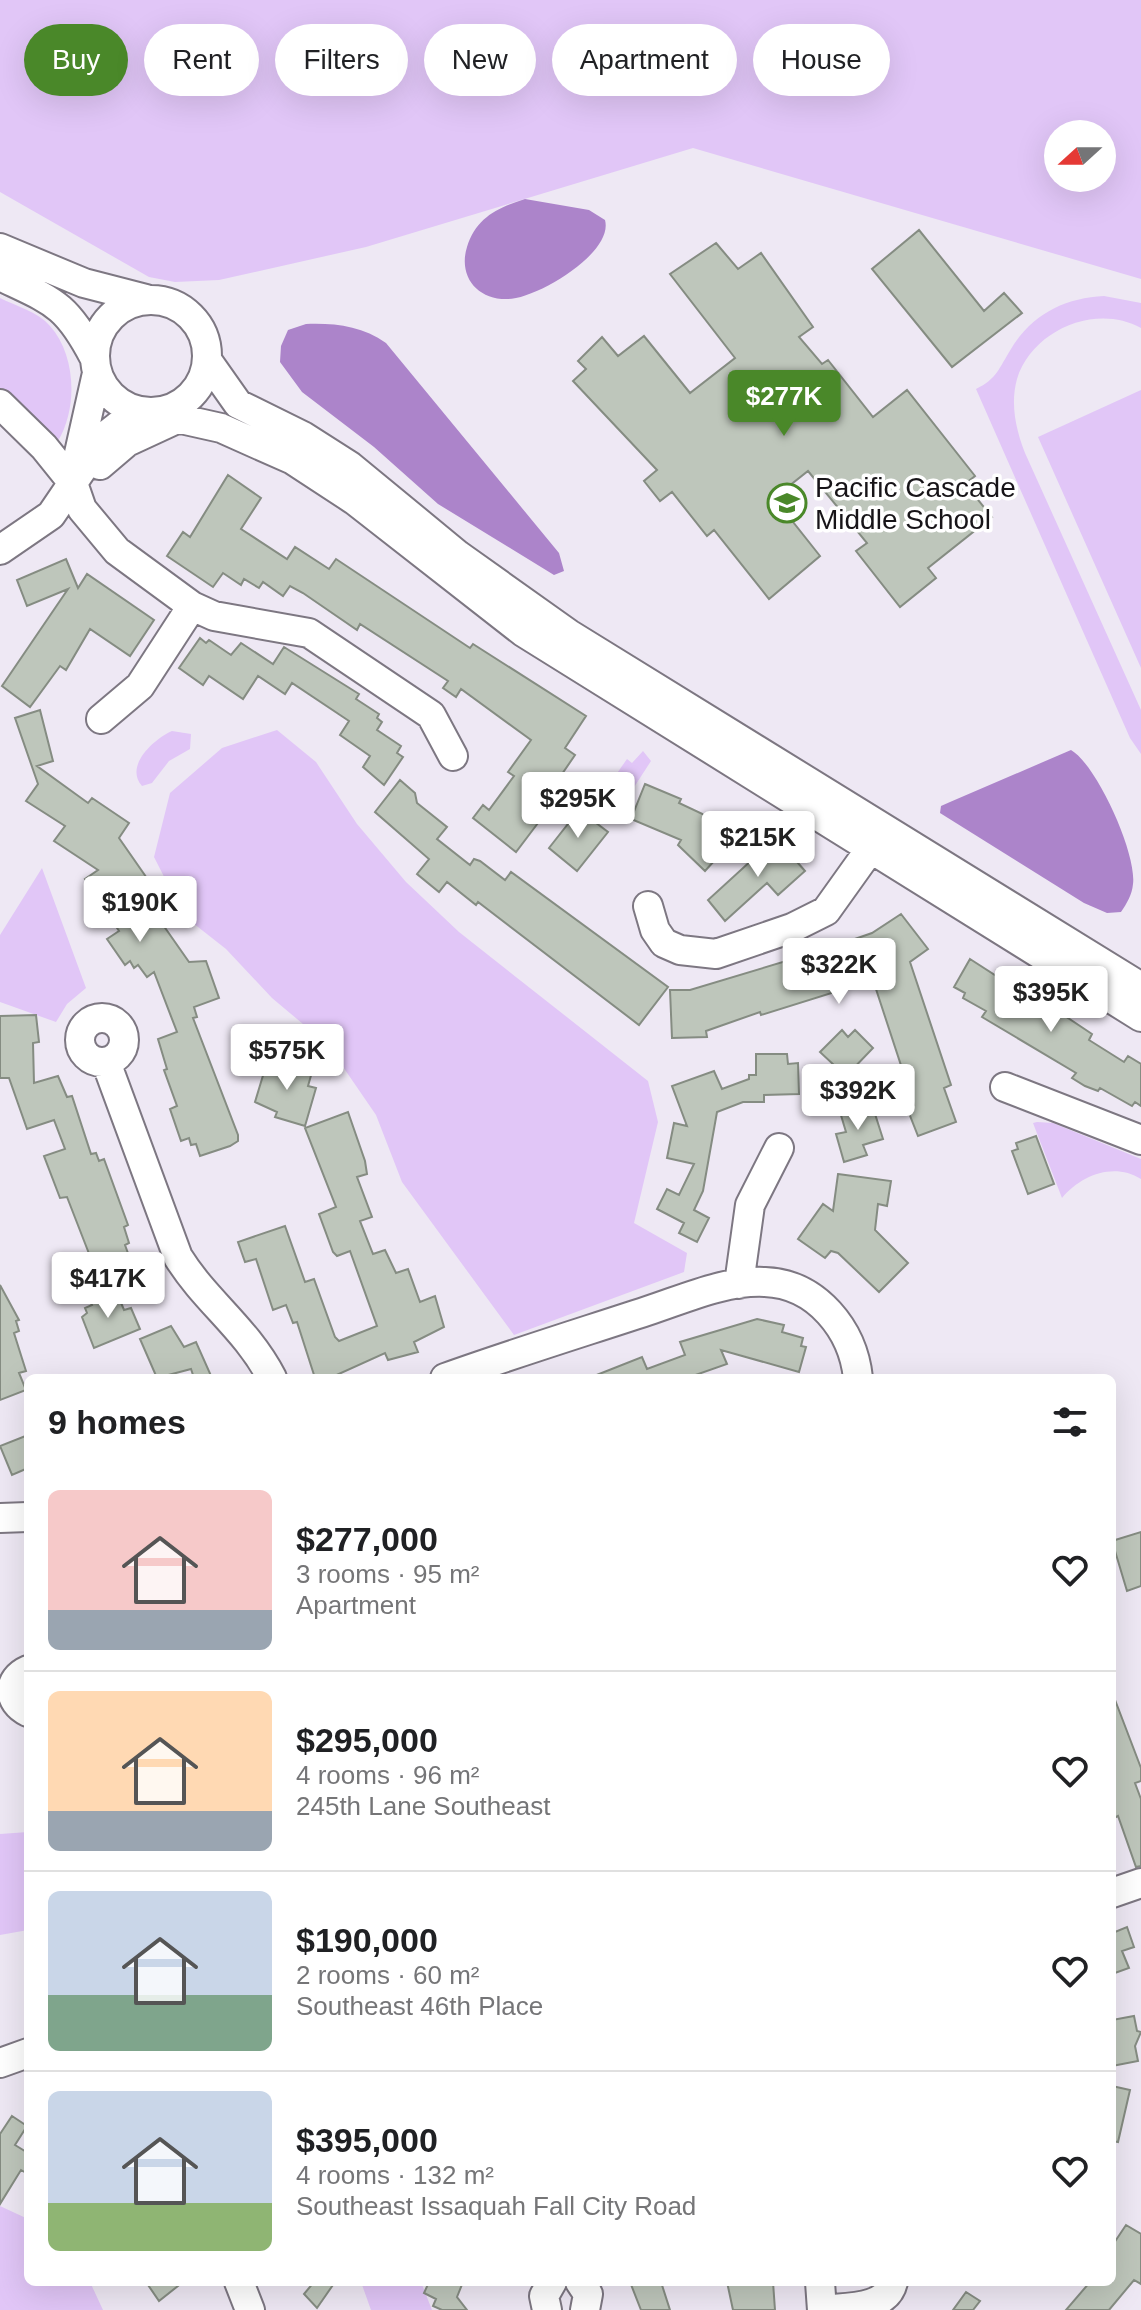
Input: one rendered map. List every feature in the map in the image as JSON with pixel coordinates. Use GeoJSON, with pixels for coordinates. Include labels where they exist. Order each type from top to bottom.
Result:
{"type":"FeatureCollection","features":[{"type":"Feature","properties":{"kind":"street"},"geometry":{"type":"LineString","coordinates":[[0,248],[84,283],[164,301],[193,319],[203,333],[207,360],[201,384],[193,394],[169,410],[146,412],[104,437],[51,515],[0,550]]}},
{"type":"Feature","properties":{"kind":"street"},"geometry":{"type":"LineString","coordinates":[[0,276],[49,298],[66,312],[113,399],[146,412],[183,417],[253,440],[328,482],[523,632],[1141,1017]]}},
{"type":"Feature","properties":{"kind":"street"},"geometry":{"type":"LineString","coordinates":[[73,483],[95,365],[96,340],[109,318],[130,303],[147,299]]}},
{"type":"Feature","properties":{"kind":"street"},"geometry":{"type":"LineString","coordinates":[[207,360],[238,404],[303,436],[350,466],[458,555],[569,634],[1141,987]]}},
{"type":"Feature","properties":{"kind":"street"},"geometry":{"type":"LineString","coordinates":[[0,404],[44,447],[73,483],[82,509],[97,531],[117,551],[192,606],[234,622],[309,633],[431,715],[453,756]]}},
{"type":"Feature","properties":{"kind":"street"},"geometry":{"type":"LineString","coordinates":[[73,483],[127,442],[183,417]]}},
{"type":"Feature","properties":{"kind":"street"},"geometry":{"type":"LineString","coordinates":[[101,719],[140,686],[192,606]]}},
{"type":"Feature","properties":{"kind":"street"},"geometry":{"type":"LineString","coordinates":[[648,906],[655,930],[664,943],[691,953],[716,954],[792,928],[826,911],[871,848]]}},
{"type":"Feature","properties":{"kind":"street"},"geometry":{"type":"LineString","coordinates":[[106,1062],[178,1257],[188,1273],[248,1336],[270,1374]]}},
{"type":"Feature","properties":{"kind":"street"},"geometry":{"type":"LineString","coordinates":[[1005,1087],[1141,1140]]}},
{"type":"Feature","properties":{"kind":"street"},"geometry":{"type":"LineString","coordinates":[[739,1284],[750,1205],[779,1148]]}},
{"type":"Feature","properties":{"kind":"street"},"geometry":{"type":"LineString","coordinates":[[458,1374],[739,1284],[766,1282],[789,1286],[827,1310],[841,1326],[852,1348],[857,1374]]}},
{"type":"Feature","properties":{"kind":"street"},"geometry":{"type":"LineString","coordinates":[[24,1672],[17,1676],[12,1691],[17,1705],[24,1709]]}},
{"type":"Feature","properties":{"kind":"street"},"geometry":{"type":"LineString","coordinates":[[1116,1892],[1141,1883]]}},
{"type":"Feature","properties":{"kind":"street"},"geometry":{"type":"LineString","coordinates":[[0,2063],[24,2054]]}},
{"type":"Feature","properties":{"kind":"street"},"geometry":{"type":"LineString","coordinates":[[241,2286],[250,2310]]}},
{"type":"Feature","properties":{"kind":"street"},"geometry":{"type":"LineString","coordinates":[[547,2310],[544,2296],[550,2286]]}},
{"type":"Feature","properties":{"kind":"street"},"geometry":{"type":"LineString","coordinates":[[583,2286],[588,2294],[585,2310]]}},
{"type":"Feature","properties":{"kind":"street"},"geometry":{"type":"LineString","coordinates":[[820,2286],[822,2310],[881,2300],[892,2286]]}},
{"type":"Feature","properties":{"kind":"shaded area"},"geometry":{"type":"Polygon","coordinates":[[[0,0],[1141,0],[1141,279],[693,148],[366,247],[219,280],[175,282],[149,277],[0,192],[0,0]]]}},
{"type":"Feature","properties":{"kind":"shaded area"},"geometry":{"type":"Polygon","coordinates":[[[525,199],[589,210],[605,220],[605,233],[586,259],[553,283],[521,297],[508,299],[487,295],[472,284],[468,276],[465,268],[467,247],[482,221],[505,206],[525,199]]]}},
{"type":"Feature","properties":{"kind":"shaded area"},"geometry":{"type":"Polygon","coordinates":[[[1104,296],[1141,303],[1141,328],[1123,321],[1086,320],[1051,335],[1036,347],[1025,362],[1017,379],[1014,407],[1025,453],[1141,710],[1141,754],[1130,738],[976,389],[993,377],[1019,337],[1039,317],[1063,304],[1104,296]]]}},
{"type":"Feature","properties":{"kind":"shaded area"},"geometry":{"type":"Polygon","coordinates":[[[0,298],[45,321],[59,338],[65,352],[71,398],[69,413],[58,441],[0,389],[0,298]]]}},
{"type":"Feature","properties":{"kind":"shaded area"},"geometry":{"type":"Polygon","coordinates":[[[306,324],[348,327],[386,343],[559,553],[564,571],[554,575],[438,504],[374,447],[302,392],[280,362],[281,346],[288,330],[306,324]]]}},
{"type":"Feature","properties":{"kind":"shaded area"},"geometry":{"type":"Polygon","coordinates":[[[1141,390],[1141,668],[1038,437],[1141,390]]]}},
{"type":"Feature","properties":{"kind":"shaded area"},"geometry":{"type":"Polygon","coordinates":[[[277,730],[316,762],[357,824],[406,882],[459,932],[648,1081],[658,1122],[634,1223],[687,1253],[684,1272],[514,1335],[402,1182],[376,1115],[328,1045],[272,998],[226,949],[184,916],[154,857],[170,793],[222,748],[277,730]]]}},
{"type":"Feature","properties":{"kind":"shaded area"},"geometry":{"type":"Polygon","coordinates":[[[172,731],[191,734],[190,749],[169,761],[152,783],[142,786],[137,778],[139,762],[157,740],[172,731]]]}},
{"type":"Feature","properties":{"kind":"shaded area"},"geometry":{"type":"Polygon","coordinates":[[[1071,750],[1092,773],[1103,791],[1129,853],[1133,884],[1121,912],[1107,913],[1084,903],[940,813],[941,806],[1071,750]]]}},
{"type":"Feature","properties":{"kind":"shaded area"},"geometry":{"type":"Polygon","coordinates":[[[643,751],[651,761],[627,798],[608,786],[627,759],[632,763],[643,751]]]}},
{"type":"Feature","properties":{"kind":"shaded area"},"geometry":{"type":"Polygon","coordinates":[[[42,868],[86,988],[67,1004],[56,1022],[0,1002],[0,935],[42,868]]]}},
{"type":"Feature","properties":{"kind":"shaded area"},"geometry":{"type":"Polygon","coordinates":[[[1033,1123],[1053,1123],[1141,1159],[1141,1179],[1131,1174],[1109,1171],[1088,1177],[1062,1198],[1033,1123]]]}},
{"type":"Feature","properties":{"kind":"shaded area"},"geometry":{"type":"Polygon","coordinates":[[[24,1832],[24,1931],[0,1935],[0,1834],[24,1832]]]}},
{"type":"Feature","properties":{"kind":"shaded area"},"geometry":{"type":"Polygon","coordinates":[[[0,2206],[24,2217],[24,2286],[92,2286],[103,2310],[0,2310],[0,2206]]]}},
{"type":"Feature","properties":{"kind":"shaded area"},"geometry":{"type":"Polygon","coordinates":[[[362,2286],[423,2286],[432,2310],[371,2310],[362,2286]]]}},
{"type":"Feature","properties":{"kind":"building"},"geometry":{"type":"Polygon","coordinates":[[[919,230],[984,311],[1004,293],[1022,313],[952,367],[872,269],[919,230]]]}},
{"type":"Feature","properties":{"kind":"building"},"geometry":{"type":"Polygon","coordinates":[[[716,243],[738,269],[761,253],[813,327],[799,337],[822,364],[828,360],[873,417],[907,390],[975,476],[965,484],[992,517],[928,568],[936,578],[900,607],[856,551],[867,543],[808,471],[774,498],[820,556],[769,599],[714,530],[707,536],[672,492],[660,501],[644,481],[657,470],[573,381],[586,369],[578,361],[602,337],[618,356],[644,336],[690,393],[735,358],[670,274],[716,243]]]}},
{"type":"Feature","properties":{"kind":"building"},"geometry":{"type":"Polygon","coordinates":[[[228,475],[261,498],[241,529],[287,559],[295,547],[329,569],[336,559],[470,648],[473,644],[586,716],[565,748],[575,755],[532,818],[538,823],[516,852],[473,818],[483,805],[489,810],[514,776],[508,772],[531,740],[461,689],[456,697],[443,688],[448,681],[360,624],[357,630],[290,586],[283,596],[263,582],[259,588],[244,579],[241,585],[223,573],[213,587],[167,556],[183,532],[190,537],[228,475]]]}},
{"type":"Feature","properties":{"kind":"building"},"geometry":{"type":"Polygon","coordinates":[[[66,559],[78,588],[87,574],[154,620],[130,656],[90,629],[66,670],[60,666],[30,707],[2,686],[68,589],[27,606],[17,580],[66,559]]]}},
{"type":"Feature","properties":{"kind":"building"},"geometry":{"type":"Polygon","coordinates":[[[200,638],[206,643],[209,640],[231,655],[241,643],[273,664],[284,647],[359,694],[356,699],[379,714],[377,718],[382,722],[377,730],[401,746],[397,753],[403,757],[384,785],[363,767],[370,756],[340,735],[349,721],[292,683],[285,694],[258,676],[243,699],[209,676],[203,685],[179,668],[200,638]]]}},
{"type":"Feature","properties":{"kind":"building"},"geometry":{"type":"Polygon","coordinates":[[[40,710],[53,761],[37,766],[88,803],[92,798],[129,823],[119,838],[151,884],[140,892],[189,962],[206,961],[219,998],[194,1007],[197,1017],[193,1018],[238,1135],[238,1141],[230,1146],[200,1156],[196,1144],[191,1145],[189,1138],[181,1141],[170,1109],[177,1106],[164,1070],[167,1069],[158,1039],[177,1032],[154,972],[147,977],[138,965],[134,968],[130,961],[125,965],[107,939],[119,931],[85,879],[98,870],[54,841],[65,826],[26,801],[38,784],[15,718],[40,710]]]}},
{"type":"Feature","properties":{"kind":"building"},"geometry":{"type":"Polygon","coordinates":[[[400,780],[415,793],[417,803],[447,827],[437,839],[470,865],[474,859],[480,861],[505,880],[511,872],[668,987],[639,1025],[478,902],[476,905],[447,882],[439,892],[417,874],[429,859],[375,812],[400,780]]]}},
{"type":"Feature","properties":{"kind":"building"},"geometry":{"type":"Polygon","coordinates":[[[645,784],[681,799],[679,803],[709,817],[734,839],[705,871],[678,845],[681,840],[631,819],[645,784]]]}},
{"type":"Feature","properties":{"kind":"building"},"geometry":{"type":"Polygon","coordinates":[[[579,810],[608,832],[577,871],[549,848],[579,810]]]}},
{"type":"Feature","properties":{"kind":"building"},"geometry":{"type":"Polygon","coordinates":[[[776,838],[805,871],[778,895],[767,883],[725,921],[708,900],[776,838]]]}},
{"type":"Feature","properties":{"kind":"building"},"geometry":{"type":"Polygon","coordinates":[[[901,914],[928,949],[910,962],[951,1085],[944,1088],[956,1122],[918,1136],[907,1108],[914,1105],[873,980],[761,1015],[760,1012],[706,1031],[707,1037],[672,1038],[670,990],[690,990],[826,949],[872,933],[901,914]]]}},
{"type":"Feature","properties":{"kind":"building"},"geometry":{"type":"Polygon","coordinates":[[[970,959],[1092,1034],[1089,1040],[1124,1062],[1128,1056],[1141,1064],[1141,1106],[1135,1102],[1132,1106],[1100,1088],[1098,1091],[1085,1086],[1072,1078],[1076,1073],[982,1017],[986,1011],[963,998],[965,993],[954,987],[970,959]]]}},
{"type":"Feature","properties":{"kind":"building"},"geometry":{"type":"Polygon","coordinates":[[[36,1015],[39,1042],[33,1043],[34,1083],[58,1076],[67,1097],[72,1096],[91,1154],[96,1153],[99,1161],[104,1159],[128,1225],[124,1227],[129,1256],[95,1269],[67,1197],[60,1198],[44,1156],[65,1149],[54,1120],[27,1129],[9,1078],[0,1078],[0,1016],[36,1015]]]}},
{"type":"Feature","properties":{"kind":"building"},"geometry":{"type":"Polygon","coordinates":[[[842,1030],[848,1037],[855,1030],[873,1048],[848,1074],[855,1081],[840,1096],[822,1079],[835,1066],[820,1052],[842,1030]]]}},
{"type":"Feature","properties":{"kind":"building"},"geometry":{"type":"Polygon","coordinates":[[[756,1054],[787,1054],[788,1064],[798,1063],[799,1094],[764,1095],[764,1102],[743,1102],[717,1112],[703,1191],[694,1210],[709,1218],[697,1242],[679,1233],[684,1223],[657,1209],[667,1189],[679,1195],[694,1164],[667,1158],[674,1123],[687,1126],[672,1086],[714,1071],[722,1089],[749,1079],[749,1075],[756,1075],[756,1054]]]}},
{"type":"Feature","properties":{"kind":"building"},"geometry":{"type":"Polygon","coordinates":[[[268,1059],[312,1072],[308,1086],[316,1088],[305,1126],[275,1117],[277,1112],[255,1102],[268,1059]]]}},
{"type":"Feature","properties":{"kind":"building"},"geometry":{"type":"Polygon","coordinates":[[[866,1104],[869,1115],[875,1114],[883,1139],[863,1145],[867,1155],[844,1162],[836,1134],[846,1132],[840,1112],[866,1104]]]}},
{"type":"Feature","properties":{"kind":"building"},"geometry":{"type":"Polygon","coordinates":[[[348,1112],[365,1161],[367,1174],[357,1177],[372,1217],[360,1221],[373,1254],[385,1250],[396,1273],[408,1269],[420,1302],[435,1296],[444,1327],[414,1342],[418,1352],[388,1360],[385,1353],[339,1374],[314,1374],[297,1322],[293,1323],[286,1305],[273,1310],[256,1259],[245,1262],[238,1242],[285,1226],[305,1282],[314,1279],[335,1337],[339,1341],[377,1326],[350,1251],[337,1256],[333,1252],[319,1214],[336,1207],[305,1128],[348,1112]]]}},
{"type":"Feature","properties":{"kind":"building"},"geometry":{"type":"Polygon","coordinates":[[[1036,1136],[1054,1184],[1028,1194],[1012,1151],[1018,1149],[1016,1143],[1036,1136]]]}},
{"type":"Feature","properties":{"kind":"building"},"geometry":{"type":"Polygon","coordinates":[[[838,1174],[891,1181],[887,1206],[878,1204],[875,1230],[908,1263],[879,1292],[838,1253],[831,1251],[825,1258],[798,1239],[823,1204],[833,1211],[838,1174]]]}},
{"type":"Feature","properties":{"kind":"building"},"geometry":{"type":"Polygon","coordinates":[[[0,1285],[19,1320],[16,1321],[19,1331],[14,1333],[26,1371],[19,1373],[24,1391],[0,1400],[0,1285]]]}},
{"type":"Feature","properties":{"kind":"building"},"geometry":{"type":"Polygon","coordinates":[[[106,1292],[109,1297],[117,1293],[124,1310],[131,1308],[140,1329],[94,1348],[82,1317],[87,1313],[85,1308],[92,1305],[89,1299],[106,1292]]]}},
{"type":"Feature","properties":{"kind":"building"},"geometry":{"type":"Polygon","coordinates":[[[757,1319],[784,1325],[782,1332],[803,1338],[801,1346],[806,1347],[799,1372],[721,1350],[727,1364],[698,1374],[599,1374],[642,1357],[647,1369],[685,1355],[680,1342],[757,1319]]]}},
{"type":"Feature","properties":{"kind":"building"},"geometry":{"type":"Polygon","coordinates":[[[171,1326],[184,1347],[196,1342],[210,1374],[193,1374],[191,1369],[155,1374],[140,1339],[171,1326]]]}},
{"type":"Feature","properties":{"kind":"building"},"geometry":{"type":"Polygon","coordinates":[[[24,1437],[24,1470],[12,1475],[0,1446],[24,1437]]]}},
{"type":"Feature","properties":{"kind":"building"},"geometry":{"type":"Polygon","coordinates":[[[1141,1532],[1141,1586],[1127,1591],[1116,1554],[1116,1540],[1141,1532]]]}},
{"type":"Feature","properties":{"kind":"building"},"geometry":{"type":"Polygon","coordinates":[[[1116,1702],[1141,1768],[1141,1781],[1135,1783],[1141,1799],[1141,1866],[1136,1867],[1118,1816],[1116,1702]]]}},
{"type":"Feature","properties":{"kind":"building"},"geometry":{"type":"Polygon","coordinates":[[[1127,1927],[1134,1947],[1122,1951],[1129,1968],[1116,1973],[1116,1932],[1127,1927]]]}},
{"type":"Feature","properties":{"kind":"building"},"geometry":{"type":"Polygon","coordinates":[[[1134,2016],[1137,2031],[1141,2032],[1135,2046],[1138,2061],[1116,2065],[1116,2019],[1134,2016]]]}},
{"type":"Feature","properties":{"kind":"building"},"geometry":{"type":"Polygon","coordinates":[[[1116,2087],[1130,2090],[1116,2142],[1116,2087]]]}},
{"type":"Feature","properties":{"kind":"building"},"geometry":{"type":"Polygon","coordinates":[[[12,2116],[24,2124],[24,2131],[15,2145],[24,2151],[24,2172],[21,2170],[0,2204],[0,2134],[12,2116]]]}},
{"type":"Feature","properties":{"kind":"building"},"geometry":{"type":"Polygon","coordinates":[[[1126,2225],[1141,2234],[1141,2284],[1134,2280],[1109,2310],[1066,2310],[1087,2286],[1116,2286],[1116,2240],[1126,2225]]]}},
{"type":"Feature","properties":{"kind":"building"},"geometry":{"type":"Polygon","coordinates":[[[149,2286],[178,2286],[159,2301],[149,2286]]]}},
{"type":"Feature","properties":{"kind":"building"},"geometry":{"type":"Polygon","coordinates":[[[311,2286],[332,2286],[317,2308],[304,2294],[311,2286]]]}},
{"type":"Feature","properties":{"kind":"building"},"geometry":{"type":"Polygon","coordinates":[[[427,2286],[461,2286],[457,2297],[467,2310],[442,2310],[433,2306],[436,2299],[424,2293],[427,2286]]]}},
{"type":"Feature","properties":{"kind":"building"},"geometry":{"type":"Polygon","coordinates":[[[632,2286],[662,2286],[670,2310],[641,2310],[632,2286]]]}},
{"type":"Feature","properties":{"kind":"building"},"geometry":{"type":"Polygon","coordinates":[[[728,2286],[773,2286],[775,2310],[733,2310],[728,2286]]]}},
{"type":"Feature","properties":{"kind":"building"},"geometry":{"type":"Polygon","coordinates":[[[966,2292],[980,2301],[973,2310],[953,2310],[966,2292]]]}},
{"type":"Feature","properties":{"kind":"place","name":"Pacific Cascade Middle School"},"geometry":{"type":"Point","coordinates":[787,503]}}]}
